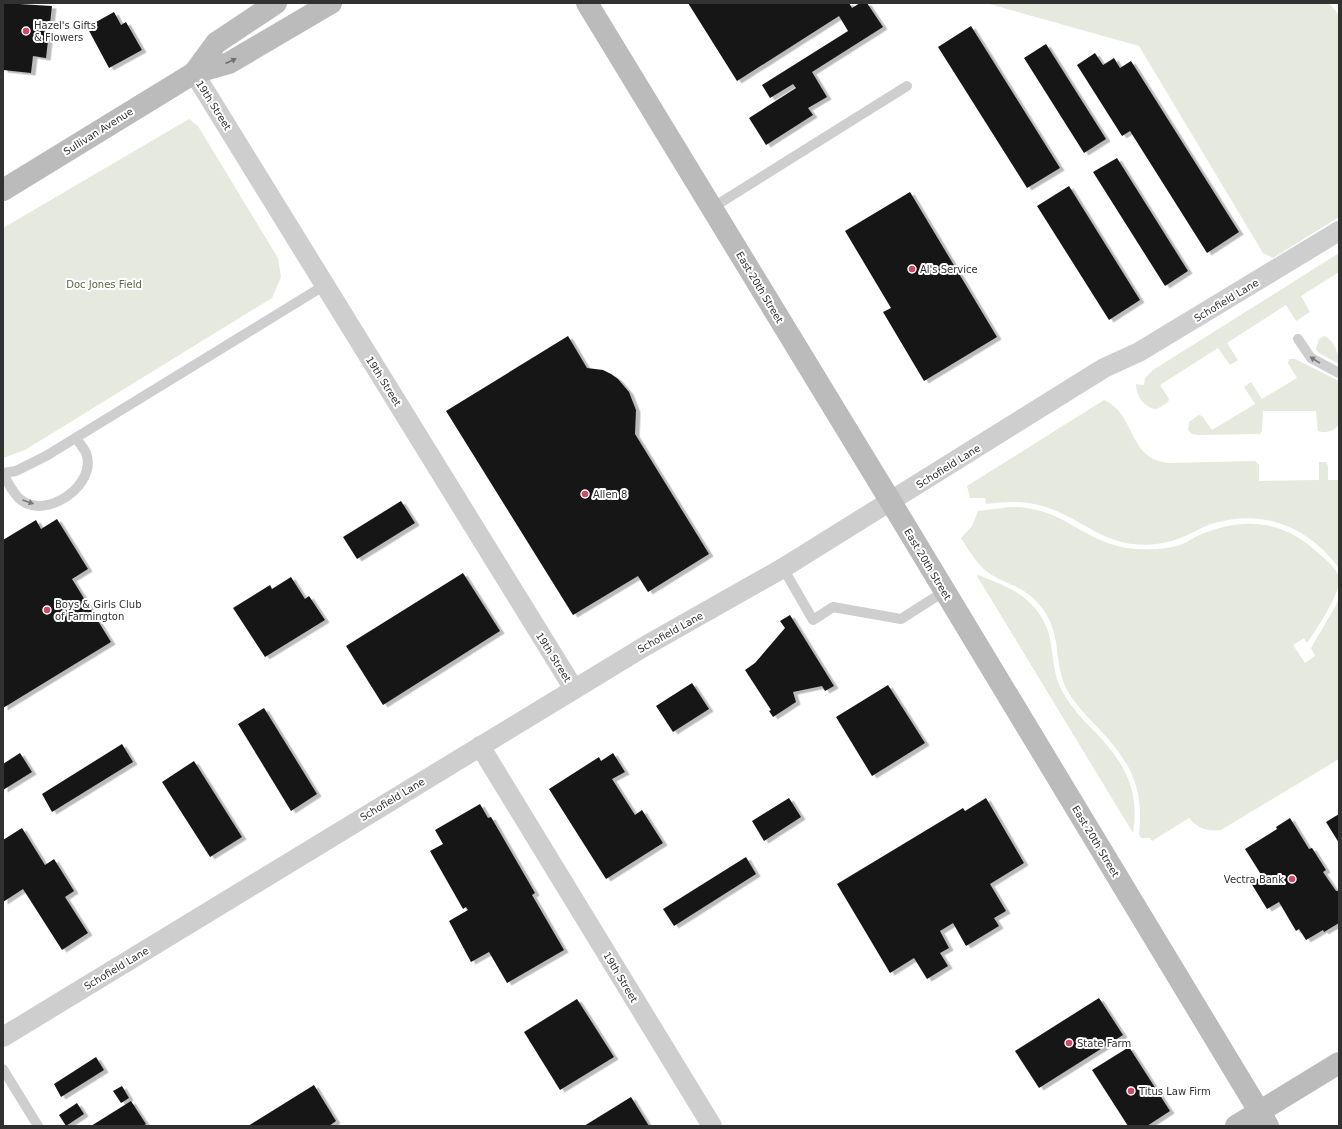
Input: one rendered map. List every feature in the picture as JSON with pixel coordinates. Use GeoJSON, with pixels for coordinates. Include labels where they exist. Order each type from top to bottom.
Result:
{"type":"FeatureCollection","features":[{"type":"Feature","properties":{"kind":"main road","name":"Sullivan Avenue"},"geometry":{"type":"LineString","coordinates":[[194,73],[216,43],[276,3]]}},
{"type":"Feature","properties":{"kind":"main road","name":"Sullivan Avenue"},"geometry":{"type":"LineString","coordinates":[[3,190],[194,73],[230,63],[331,3]]}},
{"type":"Feature","properties":{"kind":"main road"},"geometry":{"type":"LineString","coordinates":[[570,3],[606,34]]}},
{"type":"Feature","properties":{"kind":"main road","name":"East 20th Street"},"geometry":{"type":"LineString","coordinates":[[587,3],[891,502],[1263,1119]]}},
{"type":"Feature","properties":{"kind":"main road"},"geometry":{"type":"LineString","coordinates":[[1236,1126],[1263,1119],[1339,1063]]}},
{"type":"Feature","properties":{"kind":"street","name":"19th Street"},"geometry":{"type":"LineString","coordinates":[[194,73],[574,689]]}},
{"type":"Feature","properties":{"kind":"street","name":"Schofield Lane"},"geometry":{"type":"LineString","coordinates":[[3,1037],[647,645],[783,568],[1104,368],[1140,352],[1339,231]]}},
{"type":"Feature","properties":{"kind":"street","name":"19th Street"},"geometry":{"type":"LineString","coordinates":[[480,746],[712,1126]]}},
{"type":"Feature","properties":{"kind":"lane"},"geometry":{"type":"LineString","coordinates":[[712,208],[907,86]]}},
{"type":"Feature","properties":{"kind":"lane"},"geometry":{"type":"LineString","coordinates":[[76,438],[86,454],[87,465],[84,477],[76,490],[60,500],[38,505],[27,503],[20,499],[3,474],[16,471],[30,465],[76,438],[325,285]]}},
{"type":"Feature","properties":{"kind":"lane"},"geometry":{"type":"LineString","coordinates":[[1298,339],[1311,358],[1339,373]]}},
{"type":"Feature","properties":{"kind":"lane"},"geometry":{"type":"LineString","coordinates":[[783,568],[813,620],[833,607],[901,619],[945,592]]}},
{"type":"Feature","properties":{"kind":"lane"},"geometry":{"type":"LineString","coordinates":[[3,1069],[38,1126]]}},
{"type":"Feature","properties":{"kind":"green space"},"geometry":{"type":"Polygon","coordinates":[[[986,3],[1329,3],[1339,15],[1339,217],[1273,258],[1263,253],[1139,46],[986,3]]]}},
{"type":"Feature","properties":{"kind":"green space","name":"Doc Jones Field"},"geometry":{"type":"Polygon","coordinates":[[[189,119],[198,126],[278,258],[281,277],[272,298],[25,450],[3,458],[3,228],[189,119]]]}},
{"type":"Feature","properties":{"kind":"green space"},"geometry":{"type":"Polygon","coordinates":[[[1339,253],[1339,272],[1301,296],[1310,312],[1296,321],[1286,305],[1227,343],[1238,360],[1230,365],[1218,348],[1160,385],[1169,399],[1168,402],[1157,409],[1149,407],[1139,397],[1136,384],[1144,385],[1145,378],[1153,370],[1339,253]]]}},
{"type":"Feature","properties":{"kind":"green space"},"geometry":{"type":"Polygon","coordinates":[[[1324,336],[1331,340],[1337,352],[1339,364],[1319,353],[1316,349],[1319,339],[1324,336]]]}},
{"type":"Feature","properties":{"kind":"green space"},"geometry":{"type":"Polygon","coordinates":[[[1289,359],[1295,359],[1339,381],[1340,419],[1336,428],[1327,432],[1318,431],[1316,411],[1263,411],[1262,431],[1260,434],[1198,435],[1192,434],[1188,430],[1189,422],[1199,415],[1202,416],[1212,430],[1255,404],[1244,387],[1251,382],[1262,399],[1297,378],[1288,363],[1289,359]]]}},
{"type":"Feature","properties":{"kind":"green space"},"geometry":{"type":"Polygon","coordinates":[[[1104,400],[1122,415],[1139,445],[1146,454],[1156,460],[1169,463],[1255,461],[1259,465],[1259,481],[1319,480],[1319,462],[1326,462],[1328,466],[1328,480],[1339,480],[1339,568],[1327,553],[1298,531],[1282,524],[1266,520],[1248,518],[1230,520],[1211,524],[1169,542],[1151,545],[1138,545],[1104,536],[1063,514],[1044,506],[1016,502],[986,504],[985,498],[970,498],[967,486],[1104,400]]]}},
{"type":"Feature","properties":{"kind":"green space"},"geometry":{"type":"Polygon","coordinates":[[[1011,507],[1030,509],[1049,514],[1105,542],[1135,549],[1172,547],[1183,544],[1199,535],[1218,529],[1233,525],[1248,524],[1277,528],[1291,533],[1304,541],[1330,563],[1339,577],[1337,592],[1333,601],[1307,643],[1304,638],[1293,645],[1305,663],[1315,656],[1311,648],[1339,600],[1339,759],[1221,830],[1212,830],[1199,827],[1189,818],[1152,841],[1150,838],[1141,838],[1139,834],[1139,803],[1133,777],[1127,765],[1111,742],[1078,705],[1066,688],[1059,666],[1055,635],[1046,614],[1038,603],[1026,592],[995,577],[984,569],[973,557],[961,538],[972,526],[978,511],[1011,507]]]}},
{"type":"Feature","properties":{"kind":"green space"},"geometry":{"type":"Polygon","coordinates":[[[978,575],[1015,591],[1033,606],[1041,617],[1050,638],[1055,669],[1062,691],[1078,713],[1106,744],[1128,778],[1134,804],[1135,818],[1133,833],[977,576],[978,575]]]}},
{"type":"Feature","properties":{"kind":"building","name":"Hazel's Gifts & Flowers"},"geometry":{"type":"Polygon","coordinates":[[[3,3],[52,6],[46,58],[33,56],[31,73],[3,70],[3,3]]]}},
{"type":"Feature","properties":{"kind":"building"},"geometry":{"type":"Polygon","coordinates":[[[688,3],[849,3],[852,8],[860,3],[867,3],[883,27],[812,72],[827,97],[808,108],[813,115],[766,145],[749,118],[796,88],[793,84],[770,98],[762,85],[848,31],[839,16],[737,81],[688,3]]]}},
{"type":"Feature","properties":{"kind":"building"},"geometry":{"type":"Polygon","coordinates":[[[114,12],[121,25],[126,22],[142,50],[109,68],[87,27],[114,12]]]}},
{"type":"Feature","properties":{"kind":"building"},"geometry":{"type":"Polygon","coordinates":[[[971,26],[1060,168],[1027,188],[938,47],[971,26]]]}},
{"type":"Feature","properties":{"kind":"building"},"geometry":{"type":"Polygon","coordinates":[[[1046,44],[1106,139],[1084,153],[1024,58],[1046,44]]]}},
{"type":"Feature","properties":{"kind":"building"},"geometry":{"type":"Polygon","coordinates":[[[1095,53],[1103,65],[1114,58],[1120,68],[1131,61],[1239,232],[1207,253],[1130,131],[1122,136],[1077,65],[1095,53]]]}},
{"type":"Feature","properties":{"kind":"building"},"geometry":{"type":"Polygon","coordinates":[[[1117,158],[1188,271],[1165,286],[1093,172],[1117,158]]]}},
{"type":"Feature","properties":{"kind":"building"},"geometry":{"type":"Polygon","coordinates":[[[1069,186],[1140,300],[1109,320],[1037,206],[1069,186]]]}},
{"type":"Feature","properties":{"kind":"building","name":"Al's Service"},"geometry":{"type":"Polygon","coordinates":[[[910,192],[997,337],[924,381],[883,312],[891,308],[845,231],[910,192]]]}},
{"type":"Feature","properties":{"kind":"building","name":"Allen 8"},"geometry":{"type":"Polygon","coordinates":[[[568,336],[587,368],[603,370],[611,374],[618,379],[629,392],[636,410],[635,434],[709,554],[648,592],[638,576],[573,615],[446,411],[568,336]]]}},
{"type":"Feature","properties":{"kind":"building"},"geometry":{"type":"Polygon","coordinates":[[[401,501],[415,523],[357,559],[343,537],[401,501]]]}},
{"type":"Feature","properties":{"kind":"building","name":"Boys & Girls Club of Farmington"},"geometry":{"type":"Polygon","coordinates":[[[57,519],[88,569],[72,579],[111,642],[3,708],[3,540],[36,520],[41,529],[57,519]]]}},
{"type":"Feature","properties":{"kind":"building"},"geometry":{"type":"Polygon","coordinates":[[[463,573],[500,631],[383,705],[346,646],[463,573]]]}},
{"type":"Feature","properties":{"kind":"building"},"geometry":{"type":"Polygon","coordinates":[[[291,577],[305,599],[309,596],[325,620],[265,657],[233,608],[270,585],[272,589],[291,577]]]}},
{"type":"Feature","properties":{"kind":"building"},"geometry":{"type":"Polygon","coordinates":[[[790,615],[834,686],[825,691],[822,686],[793,692],[796,702],[773,717],[769,711],[771,710],[745,670],[755,663],[785,628],[780,621],[790,615]]]}},
{"type":"Feature","properties":{"kind":"building"},"geometry":{"type":"Polygon","coordinates":[[[692,683],[709,709],[673,732],[656,706],[692,683]]]}},
{"type":"Feature","properties":{"kind":"building"},"geometry":{"type":"Polygon","coordinates":[[[888,685],[925,743],[872,776],[836,717],[888,685]]]}},
{"type":"Feature","properties":{"kind":"building"},"geometry":{"type":"Polygon","coordinates":[[[264,708],[317,794],[291,811],[238,724],[264,708]]]}},
{"type":"Feature","properties":{"kind":"building"},"geometry":{"type":"Polygon","coordinates":[[[122,744],[133,762],[52,812],[42,794],[122,744]]]}},
{"type":"Feature","properties":{"kind":"building"},"geometry":{"type":"Polygon","coordinates":[[[20,753],[32,772],[3,790],[3,764],[20,753]]]}},
{"type":"Feature","properties":{"kind":"building"},"geometry":{"type":"Polygon","coordinates":[[[613,753],[625,772],[612,779],[635,815],[642,810],[663,843],[606,879],[549,789],[599,757],[601,761],[613,753]]]}},
{"type":"Feature","properties":{"kind":"building"},"geometry":{"type":"Polygon","coordinates":[[[194,761],[242,837],[210,857],[162,782],[194,761]]]}},
{"type":"Feature","properties":{"kind":"building"},"geometry":{"type":"Polygon","coordinates":[[[789,798],[801,817],[764,841],[752,821],[789,798]]]}},
{"type":"Feature","properties":{"kind":"building"},"geometry":{"type":"Polygon","coordinates":[[[986,798],[1024,863],[990,884],[1006,911],[994,918],[999,926],[966,946],[953,923],[940,931],[949,948],[940,953],[948,966],[927,979],[914,958],[890,973],[837,884],[963,808],[965,811],[986,798]]]}},
{"type":"Feature","properties":{"kind":"building"},"geometry":{"type":"Polygon","coordinates":[[[480,804],[488,818],[491,817],[535,893],[532,895],[564,950],[507,983],[489,952],[471,962],[449,921],[468,910],[466,907],[463,909],[430,851],[443,844],[435,830],[480,804]]]}},
{"type":"Feature","properties":{"kind":"building"},"geometry":{"type":"Polygon","coordinates":[[[1339,814],[1339,843],[1326,822],[1339,814]]]}},
{"type":"Feature","properties":{"kind":"building","name":"Vectra Bank"},"geometry":{"type":"Polygon","coordinates":[[[1290,818],[1309,849],[1312,848],[1326,870],[1323,872],[1336,891],[1339,891],[1339,923],[1306,940],[1299,929],[1296,931],[1279,902],[1267,909],[1251,883],[1262,876],[1245,849],[1277,829],[1276,827],[1290,818]]]}},
{"type":"Feature","properties":{"kind":"building"},"geometry":{"type":"Polygon","coordinates":[[[22,828],[45,865],[54,859],[74,891],[65,897],[88,933],[62,950],[23,889],[3,902],[3,840],[22,828]]]}},
{"type":"Feature","properties":{"kind":"building"},"geometry":{"type":"Polygon","coordinates":[[[746,857],[756,874],[674,926],[663,909],[746,857]]]}},
{"type":"Feature","properties":{"kind":"building","name":"State Farm"},"geometry":{"type":"Polygon","coordinates":[[[1099,998],[1123,1035],[1039,1088],[1015,1051],[1099,998]]]}},
{"type":"Feature","properties":{"kind":"building"},"geometry":{"type":"Polygon","coordinates":[[[577,999],[614,1057],[560,1090],[524,1032],[577,999]]]}},
{"type":"Feature","properties":{"kind":"building","name":"Titus Law Firm"},"geometry":{"type":"Polygon","coordinates":[[[1129,1047],[1170,1111],[1147,1126],[1128,1126],[1092,1070],[1129,1047]]]}},
{"type":"Feature","properties":{"kind":"building"},"geometry":{"type":"Polygon","coordinates":[[[96,1057],[104,1070],[61,1097],[54,1084],[96,1057]]]}},
{"type":"Feature","properties":{"kind":"building"},"geometry":{"type":"Polygon","coordinates":[[[314,1085],[336,1121],[329,1126],[248,1126],[314,1085]]]}},
{"type":"Feature","properties":{"kind":"building"},"geometry":{"type":"Polygon","coordinates":[[[122,1086],[129,1098],[121,1103],[113,1091],[122,1086]]]}},
{"type":"Feature","properties":{"kind":"building"},"geometry":{"type":"Polygon","coordinates":[[[631,1097],[649,1126],[584,1126],[631,1097]]]}},
{"type":"Feature","properties":{"kind":"building"},"geometry":{"type":"Polygon","coordinates":[[[131,1101],[146,1124],[143,1126],[91,1126],[131,1101]]]}},
{"type":"Feature","properties":{"kind":"building"},"geometry":{"type":"Polygon","coordinates":[[[77,1103],[84,1114],[66,1126],[59,1115],[77,1103]]]}},
{"type":"Feature","properties":{"kind":"place","name":"Hazel's Gifts & Flowers"},"geometry":{"type":"Point","coordinates":[26,31]}},
{"type":"Feature","properties":{"kind":"place","name":"Al's Service"},"geometry":{"type":"Point","coordinates":[912,269]}},
{"type":"Feature","properties":{"kind":"place","name":"Allen 8"},"geometry":{"type":"Point","coordinates":[585,494]}},
{"type":"Feature","properties":{"kind":"place","name":"Boys & Girls Club of Farmington"},"geometry":{"type":"Point","coordinates":[47,610]}},
{"type":"Feature","properties":{"kind":"place","name":"Vectra Bank"},"geometry":{"type":"Point","coordinates":[1292,879]}},
{"type":"Feature","properties":{"kind":"place","name":"State Farm"},"geometry":{"type":"Point","coordinates":[1069,1043]}},
{"type":"Feature","properties":{"kind":"place","name":"Titus Law Firm"},"geometry":{"type":"Point","coordinates":[1131,1091]}}]}
